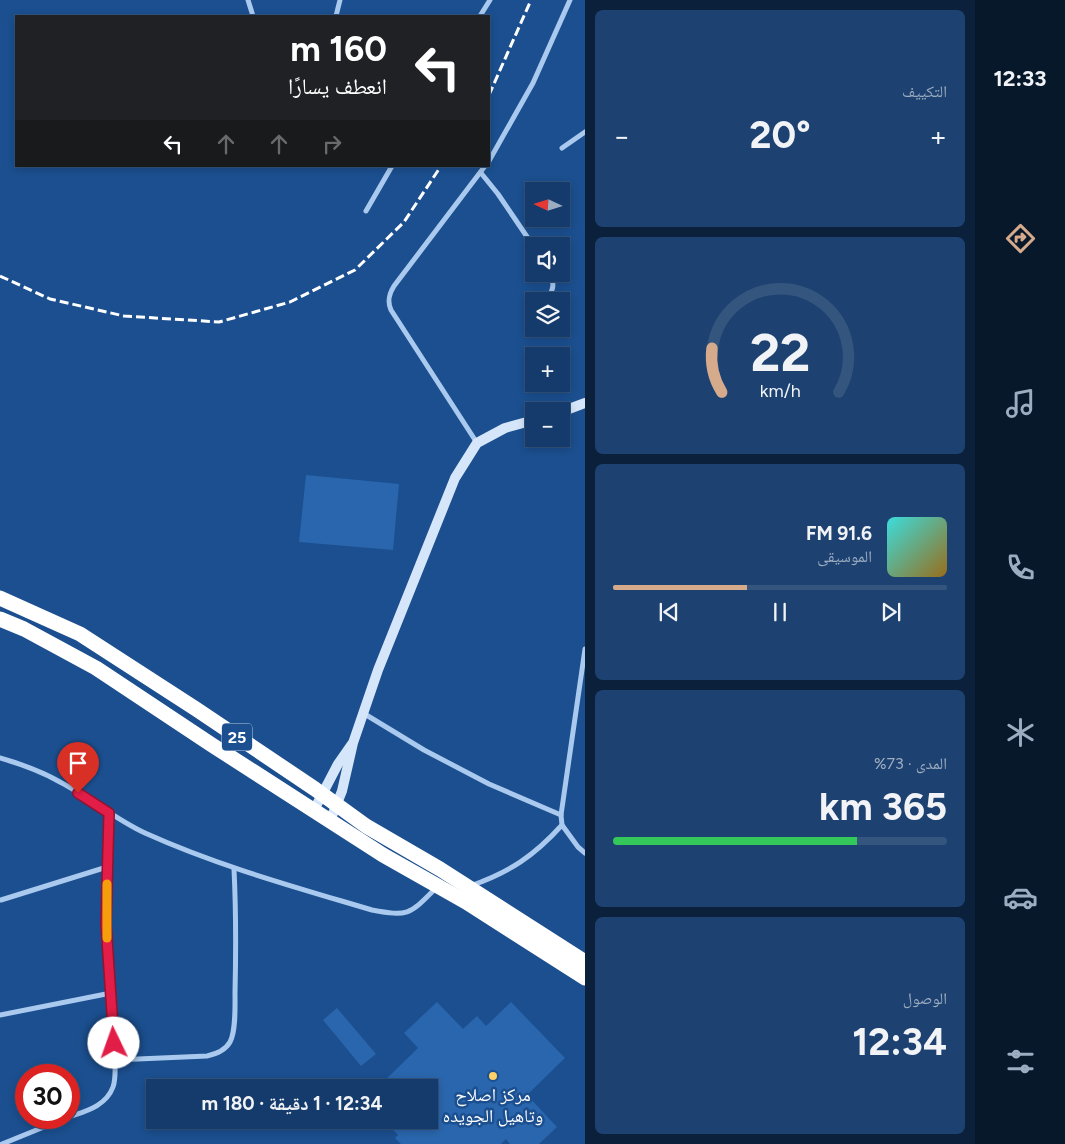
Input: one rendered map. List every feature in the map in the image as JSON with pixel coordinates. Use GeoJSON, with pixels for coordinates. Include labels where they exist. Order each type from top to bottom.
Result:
{"type":"FeatureCollection","features":[{"type":"Feature","properties":{"kind":"highway","name":"25"},"geometry":{"type":"LineString","coordinates":[[0,598],[80,634],[174,694],[366,826],[468,887],[585,962]]}},
{"type":"Feature","properties":{"kind":"highway","name":"25"},"geometry":{"type":"LineString","coordinates":[[0,619],[24,629],[96,668],[383,856],[438,886],[532,942],[585,978]]}},
{"type":"Feature","properties":{"kind":"street"},"geometry":{"type":"LineString","coordinates":[[248,0],[252,15]]}},
{"type":"Feature","properties":{"kind":"street"},"geometry":{"type":"LineString","coordinates":[[336,15],[340,0]]}},
{"type":"Feature","properties":{"kind":"street"},"geometry":{"type":"LineString","coordinates":[[481,15],[490,0]]}},
{"type":"Feature","properties":{"kind":"street"},"geometry":{"type":"LineString","coordinates":[[490,158],[533,84],[570,0]]}},
{"type":"Feature","properties":{"kind":"street"},"geometry":{"type":"LineString","coordinates":[[562,148],[585,132]]}},
{"type":"Feature","properties":{"kind":"street"},"geometry":{"type":"LineString","coordinates":[[366,211],[391,167]]}},
{"type":"Feature","properties":{"kind":"street"},"geometry":{"type":"LineString","coordinates":[[478,443],[391,310],[389,301],[390,293],[394,286],[482,173],[485,167]]}},
{"type":"Feature","properties":{"kind":"street"},"geometry":{"type":"LineString","coordinates":[[482,173],[527,237]]}},
{"type":"Feature","properties":{"kind":"street"},"geometry":{"type":"LineString","coordinates":[[570,409],[585,404]]}},
{"type":"Feature","properties":{"kind":"street"},"geometry":{"type":"LineString","coordinates":[[330,821],[345,781],[353,743],[378,670],[439,517],[463,464],[478,443],[505,428],[525,422]]}},
{"type":"Feature","properties":{"kind":"street"},"geometry":{"type":"LineString","coordinates":[[585,649],[561,815],[562,825],[578,847],[585,853]]}},
{"type":"Feature","properties":{"kind":"street"},"geometry":{"type":"LineString","coordinates":[[363,713],[424,750],[489,784],[561,815]]}},
{"type":"Feature","properties":{"kind":"street"},"geometry":{"type":"LineString","coordinates":[[314,810],[344,754],[353,743]]}},
{"type":"Feature","properties":{"kind":"street"},"geometry":{"type":"LineString","coordinates":[[0,758],[22,765],[61,782],[109,813],[144,832],[199,856],[234,869],[372,910],[404,914],[412,911],[438,886]]}},
{"type":"Feature","properties":{"kind":"street"},"geometry":{"type":"LineString","coordinates":[[80,1113],[95,1108],[113,1088],[115,1060],[106,924],[109,813]]}},
{"type":"Feature","properties":{"kind":"street"},"geometry":{"type":"LineString","coordinates":[[468,887],[512,868],[546,843],[562,825]]}},
{"type":"Feature","properties":{"kind":"street"},"geometry":{"type":"LineString","coordinates":[[1,900],[107,867]]}},
{"type":"Feature","properties":{"kind":"street"},"geometry":{"type":"LineString","coordinates":[[115,1060],[207,1056],[216,1054],[230,1042],[233,1034],[235,1005],[237,931],[234,869]]}},
{"type":"Feature","properties":{"kind":"street"},"geometry":{"type":"LineString","coordinates":[[0,1015],[111,993]]}},
{"type":"Feature","properties":{"kind":"street"},"geometry":{"type":"LineString","coordinates":[[5,1143],[38,1129]]}},
{"type":"Feature","properties":{"kind":"building"},"geometry":{"type":"Polygon","coordinates":[[[306,475],[399,484],[393,550],[299,542],[306,475]]]}},
{"type":"Feature","properties":{"kind":"building","name":"مركز اصلاح وتاهيل الجويده"},"geometry":{"type":"Polygon","coordinates":[[[437,1002],[463,1029],[477,1016],[486,1026],[511,1002],[565,1058],[527,1095],[557,1127],[539,1144],[510,1144],[506,1139],[501,1144],[401,1144],[395,1138],[398,1135],[392,1129],[438,1129],[438,1079],[386,1079],[418,1048],[404,1033],[437,1002]]]}},
{"type":"Feature","properties":{"kind":"building"},"geometry":{"type":"Polygon","coordinates":[[[337,1008],[376,1054],[361,1066],[323,1020],[337,1008]]]}},
{"type":"Feature","properties":{"kind":"railway"},"geometry":{"type":"LineString","coordinates":[[490,93],[531,0]]}},
{"type":"Feature","properties":{"kind":"railway"},"geometry":{"type":"LineString","coordinates":[[0,276],[50,299],[124,316],[219,322],[290,302],[355,270],[404,222],[440,167]]}},
{"type":"Feature","properties":{"kind":"slow traffic"},"geometry":{"type":"LineString","coordinates":[[107,884],[107,938]]}},
{"type":"Feature","properties":{"kind":"place","name":"مركز اصلاح وتاهيل الجويده"},"geometry":{"type":"Point","coordinates":[493,1076]}},
{"type":"Feature","properties":{"kind":"route"},"geometry":{"type":"LineString","coordinates":[[78,793],[109,813],[106,924],[114,1043]]}}]}
